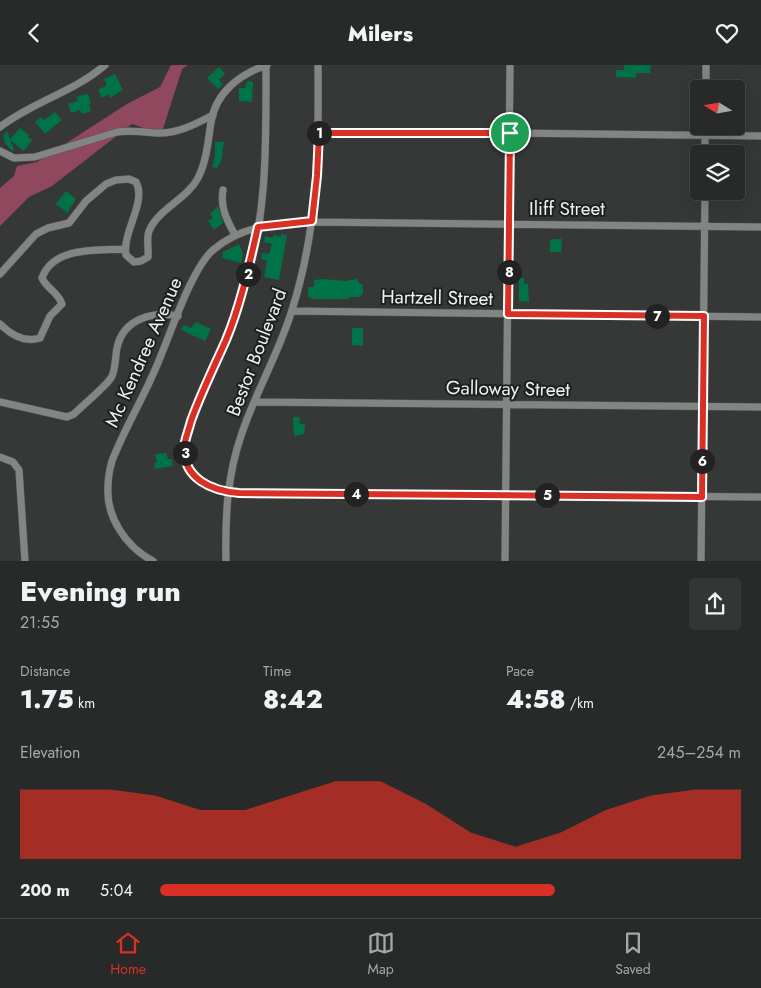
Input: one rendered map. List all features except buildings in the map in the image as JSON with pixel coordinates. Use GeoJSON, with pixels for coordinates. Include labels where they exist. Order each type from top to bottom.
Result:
{"type":"FeatureCollection","features":[{"type":"Feature","properties":{"kind":"street"},"geometry":{"type":"LineString","coordinates":[[0,127],[12,117],[80,83],[105,65]]}},
{"type":"Feature","properties":{"kind":"street"},"geometry":{"type":"LineString","coordinates":[[0,274],[36,234],[48,228],[68,223],[86,201],[106,184],[116,180],[129,179],[136,182],[140,188],[125,249],[126,255],[134,262],[148,257],[148,232],[153,224],[187,192],[197,179],[206,161],[213,115],[226,91],[236,79],[249,71],[267,65],[265,180],[258,227],[245,285],[226,339],[198,404],[184,447],[187,462],[192,473],[199,481],[210,487],[229,492],[761,497]]}},
{"type":"Feature","properties":{"kind":"street","name":"Bestor Boulevard"},"geometry":{"type":"LineString","coordinates":[[226,561],[225,535],[229,492],[240,438],[292,311],[312,221],[319,133],[318,65]]}},
{"type":"Feature","properties":{"kind":"street"},"geometry":{"type":"LineString","coordinates":[[505,561],[510,65]]}},
{"type":"Feature","properties":{"kind":"street"},"geometry":{"type":"LineString","coordinates":[[706,65],[706,80]]}},
{"type":"Feature","properties":{"kind":"street"},"geometry":{"type":"LineString","coordinates":[[0,151],[14,158],[35,157],[117,132],[130,130],[159,133],[179,130],[213,115]]}},
{"type":"Feature","properties":{"kind":"street"},"geometry":{"type":"LineString","coordinates":[[319,133],[690,135]]}},
{"type":"Feature","properties":{"kind":"street"},"geometry":{"type":"LineString","coordinates":[[705,145],[705,135],[761,136]]}},
{"type":"Feature","properties":{"kind":"street"},"geometry":{"type":"LineString","coordinates":[[223,190],[222,209],[235,235]]}},
{"type":"Feature","properties":{"kind":"street"},"geometry":{"type":"LineString","coordinates":[[701,561],[704,200]]}},
{"type":"Feature","properties":{"kind":"street","name":"Mc Kendree Avenue"},"geometry":{"type":"LineString","coordinates":[[153,561],[136,549],[119,530],[110,510],[108,487],[112,463],[200,265],[211,252],[235,235],[258,227],[312,221]]}},
{"type":"Feature","properties":{"kind":"street","name":"Iliff Street"},"geometry":{"type":"LineString","coordinates":[[312,221],[761,227]]}},
{"type":"Feature","properties":{"kind":"street"},"geometry":{"type":"LineString","coordinates":[[0,324],[15,335],[34,341],[40,339],[50,316],[62,304],[60,297],[44,284],[42,278],[45,270],[51,263],[79,252],[125,249]]}},
{"type":"Feature","properties":{"kind":"street","name":"Hartzell Street"},"geometry":{"type":"LineString","coordinates":[[292,311],[761,317]]}},
{"type":"Feature","properties":{"kind":"street"},"geometry":{"type":"LineString","coordinates":[[0,402],[67,417],[74,414],[111,378],[117,345],[122,333],[133,322],[145,317],[165,313],[178,316]]}},
{"type":"Feature","properties":{"kind":"street","name":"Galloway Street"},"geometry":{"type":"LineString","coordinates":[[255,402],[761,407]]}},
{"type":"Feature","properties":{"kind":"street"},"geometry":{"type":"LineString","coordinates":[[0,457],[13,462],[19,470],[25,561]]}},
{"type":"Feature","properties":{"kind":"shaded area"},"geometry":{"type":"Polygon","coordinates":[[[171,65],[188,65],[182,69],[163,129],[150,130],[132,124],[52,186],[29,197],[0,226],[0,188],[14,176],[17,166],[37,162],[127,104],[160,87],[171,65]]]}},
{"type":"Feature","properties":{"kind":"route"},"geometry":{"type":"LineString","coordinates":[[319,133],[510,133],[508,314],[704,316],[702,497],[239,493],[210,487],[199,481],[192,473],[187,462],[184,447],[187,434],[206,381],[226,339],[245,285],[258,227],[312,221],[319,133]]}}]}
